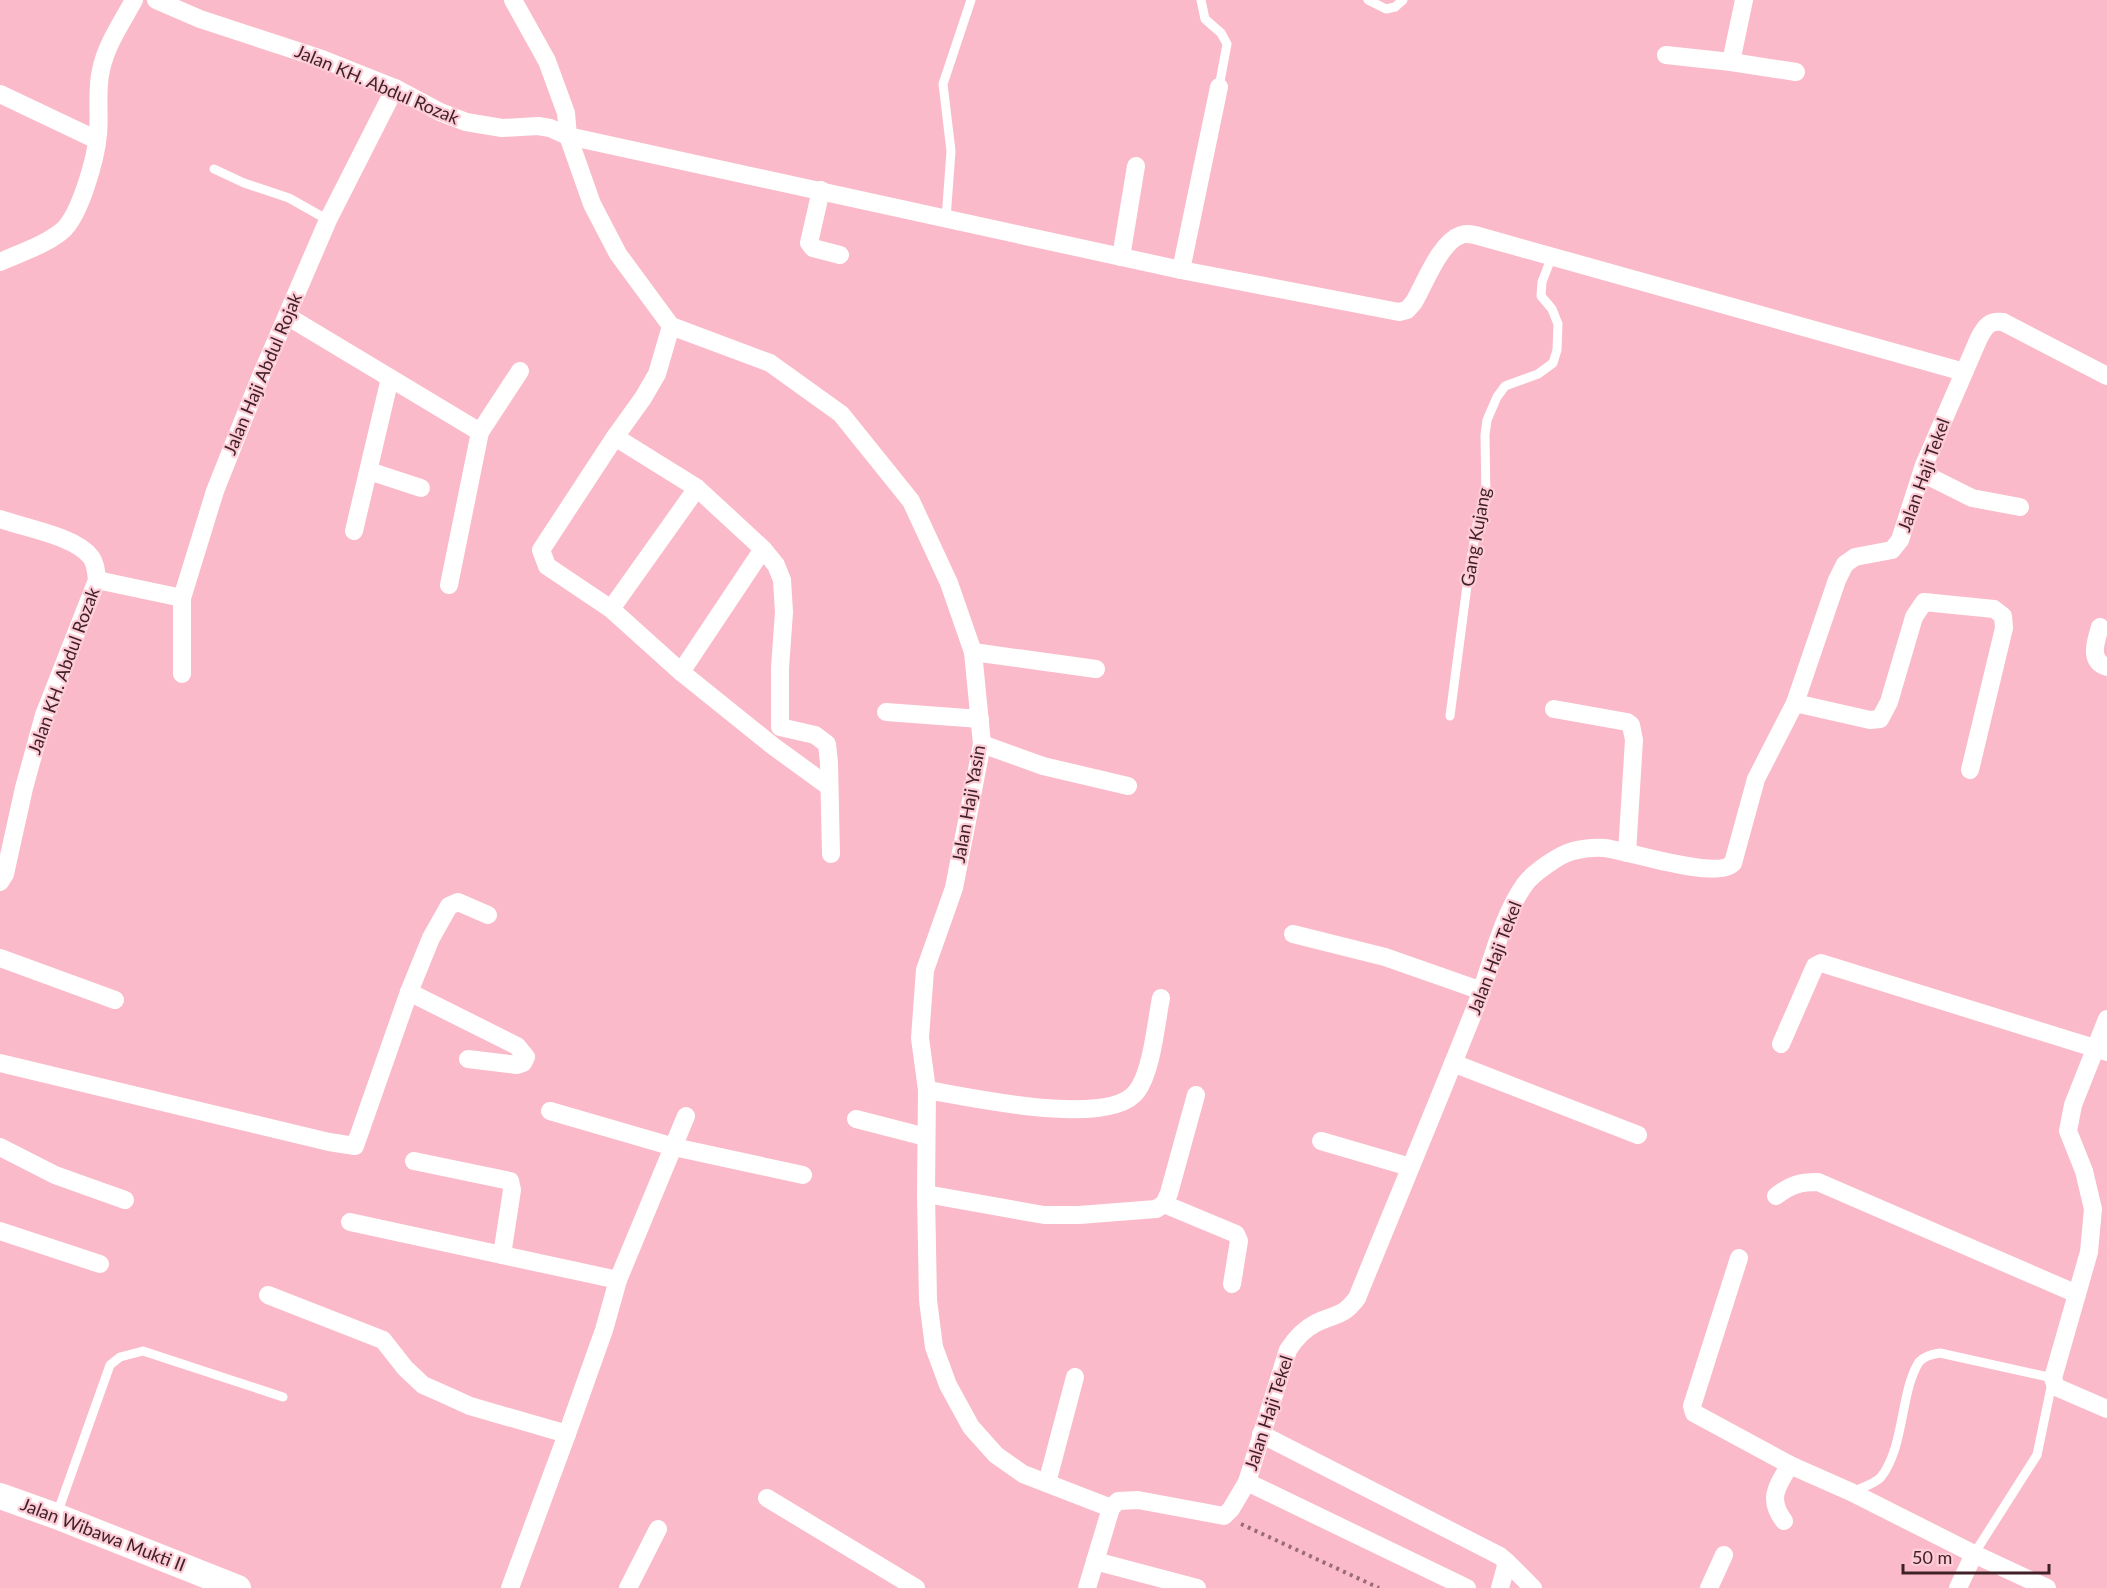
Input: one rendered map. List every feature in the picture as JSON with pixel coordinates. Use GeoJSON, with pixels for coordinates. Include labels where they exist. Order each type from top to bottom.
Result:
{"type":"FeatureCollection","features":[{"type":"Feature","properties":{"kind":"main road","name":"Jalan Wibawa Mukti II"},"geometry":{"type":"LineString","coordinates":[[0,1496],[56,1516],[225,1586]]}},
{"type":"Feature","properties":{"kind":"street"},"geometry":{"type":"LineString","coordinates":[[0,262],[62,231],[72,220],[80,205],[97,140],[99,83],[103,62],[134,0]]}},
{"type":"Feature","properties":{"kind":"street","name":"Jalan KH. Abdul Rozak"},"geometry":{"type":"LineString","coordinates":[[156,0],[180,5],[200,19],[306,53],[394,88],[466,123],[502,128],[538,126],[550,128],[568,136],[1121,257],[1399,312],[1407,310],[1414,302],[1445,247],[1453,239],[1464,234],[1475,235],[1964,372]]}},
{"type":"Feature","properties":{"kind":"street"},"geometry":{"type":"LineString","coordinates":[[513,0],[547,61],[567,113],[568,136],[592,204],[618,254],[671,326],[657,374],[644,398],[615,437],[541,550],[543,560],[547,566],[610,609],[681,672],[773,746],[828,786]]}},
{"type":"Feature","properties":{"kind":"street"},"geometry":{"type":"LineString","coordinates":[[1731,62],[1744,0]]}},
{"type":"Feature","properties":{"kind":"street"},"geometry":{"type":"LineString","coordinates":[[1666,55],[1796,72]]}},
{"type":"Feature","properties":{"kind":"street"},"geometry":{"type":"LineString","coordinates":[[1181,270],[1219,87]]}},
{"type":"Feature","properties":{"kind":"street","name":"Jalan Haji Abdul Rojak"},"geometry":{"type":"LineString","coordinates":[[182,674],[182,598],[215,490],[328,220],[394,88]]}},
{"type":"Feature","properties":{"kind":"street"},"geometry":{"type":"LineString","coordinates":[[0,94],[97,140]]}},
{"type":"Feature","properties":{"kind":"street"},"geometry":{"type":"LineString","coordinates":[[1121,257],[1136,166]]}},
{"type":"Feature","properties":{"kind":"street"},"geometry":{"type":"LineString","coordinates":[[821,190],[809,243],[813,248],[840,255]]}},
{"type":"Feature","properties":{"kind":"street"},"geometry":{"type":"LineString","coordinates":[[287,316],[480,432]]}},
{"type":"Feature","properties":{"kind":"street","name":"Jalan Haji Tekel"},"geometry":{"type":"LineString","coordinates":[[1224,1516],[1231,1509],[1247,1482],[1288,1350],[1298,1336],[1316,1323],[1339,1316],[1350,1308],[1357,1298],[1482,991],[1507,918],[1527,882],[1548,865],[1570,852],[1590,848],[1606,848],[1665,862],[1716,869],[1730,866],[1733,863],[1756,779],[1795,703],[1837,580],[1845,564],[1855,557],[1892,550],[1900,540],[1922,473],[1986,325],[1994,321],[2003,322],[2107,376]]}},
{"type":"Feature","properties":{"kind":"street","name":"Jalan Haji Yasin"},"geometry":{"type":"LineString","coordinates":[[671,326],[770,363],[841,414],[911,501],[949,583],[973,652],[982,744],[954,888],[925,970],[920,1038],[927,1090],[928,1300],[934,1347],[948,1385],[971,1427],[996,1455],[1023,1474],[1111,1508]]}},
{"type":"Feature","properties":{"kind":"street"},"geometry":{"type":"LineString","coordinates":[[449,585],[480,432],[501,403],[520,370]]}},
{"type":"Feature","properties":{"kind":"street"},"geometry":{"type":"LineString","coordinates":[[354,531],[390,378]]}},
{"type":"Feature","properties":{"kind":"street"},"geometry":{"type":"LineString","coordinates":[[615,437],[696,488],[763,549],[776,565],[782,580],[784,612],[780,668],[780,727],[773,746]]}},
{"type":"Feature","properties":{"kind":"street"},"geometry":{"type":"LineString","coordinates":[[369,471],[421,488]]}},
{"type":"Feature","properties":{"kind":"street"},"geometry":{"type":"LineString","coordinates":[[1922,473],[1972,498],[2020,507]]}},
{"type":"Feature","properties":{"kind":"street"},"geometry":{"type":"LineString","coordinates":[[610,609],[696,488]]}},
{"type":"Feature","properties":{"kind":"street","name":"Jalan KH. Abdul Rozak"},"geometry":{"type":"LineString","coordinates":[[0,519],[73,542],[90,556],[96,566],[97,580],[44,715],[24,788],[5,874],[0,882]]}},
{"type":"Feature","properties":{"kind":"street"},"geometry":{"type":"LineString","coordinates":[[681,672],[763,549]]}},
{"type":"Feature","properties":{"kind":"street"},"geometry":{"type":"LineString","coordinates":[[97,580],[182,598]]}},
{"type":"Feature","properties":{"kind":"street"},"geometry":{"type":"LineString","coordinates":[[1795,703],[1870,720],[1880,719],[1889,702],[1914,616],[1924,602],[1994,609],[2003,616],[2004,628],[1970,770]]}},
{"type":"Feature","properties":{"kind":"street"},"geometry":{"type":"LineString","coordinates":[[2100,627],[2094,649],[2096,658],[2107,667]]}},
{"type":"Feature","properties":{"kind":"street"},"geometry":{"type":"LineString","coordinates":[[973,652],[1096,669]]}},
{"type":"Feature","properties":{"kind":"street"},"geometry":{"type":"LineString","coordinates":[[1554,709],[1627,722],[1631,725],[1634,740],[1627,853]]}},
{"type":"Feature","properties":{"kind":"street"},"geometry":{"type":"LineString","coordinates":[[886,712],[980,719]]}},
{"type":"Feature","properties":{"kind":"street"},"geometry":{"type":"LineString","coordinates":[[780,727],[815,735],[823,739],[826,744],[829,763],[831,854]]}},
{"type":"Feature","properties":{"kind":"street"},"geometry":{"type":"LineString","coordinates":[[982,744],[1043,766],[1128,786]]}},
{"type":"Feature","properties":{"kind":"street"},"geometry":{"type":"LineString","coordinates":[[0,1063],[328,1142],[355,1146],[431,938],[449,906],[458,902],[488,915]]}},
{"type":"Feature","properties":{"kind":"street"},"geometry":{"type":"LineString","coordinates":[[1293,934],[1385,957],[1482,991]]}},
{"type":"Feature","properties":{"kind":"street"},"geometry":{"type":"LineString","coordinates":[[0,958],[115,1000]]}},
{"type":"Feature","properties":{"kind":"street"},"geometry":{"type":"LineString","coordinates":[[1781,1044],[1815,966],[1821,963],[2102,1049]]}},
{"type":"Feature","properties":{"kind":"street"},"geometry":{"type":"LineString","coordinates":[[410,992],[517,1046],[526,1057],[523,1063],[517,1065],[468,1059]]}},
{"type":"Feature","properties":{"kind":"street"},"geometry":{"type":"LineString","coordinates":[[927,1090],[1071,1110],[1104,1108],[1123,1103],[1137,1092],[1146,1072],[1161,998]]}},
{"type":"Feature","properties":{"kind":"street"},"geometry":{"type":"LineString","coordinates":[[2107,1019],[2102,1049],[2073,1105],[2068,1131],[2084,1171],[2093,1209],[2089,1252],[2053,1378],[2056,1387],[2107,1409]]}},
{"type":"Feature","properties":{"kind":"street"},"geometry":{"type":"LineString","coordinates":[[1453,1063],[1638,1135]]}},
{"type":"Feature","properties":{"kind":"street"},"geometry":{"type":"LineString","coordinates":[[926,1194],[1044,1215],[1149,1210],[1164,1204],[1169,1193],[1196,1095]]}},
{"type":"Feature","properties":{"kind":"street"},"geometry":{"type":"LineString","coordinates":[[550,1111],[674,1147],[803,1175]]}},
{"type":"Feature","properties":{"kind":"street"},"geometry":{"type":"LineString","coordinates":[[510,1588],[604,1330],[618,1280],[686,1116]]}},
{"type":"Feature","properties":{"kind":"street"},"geometry":{"type":"LineString","coordinates":[[856,1119],[926,1137]]}},
{"type":"Feature","properties":{"kind":"street"},"geometry":{"type":"LineString","coordinates":[[1321,1141],[1410,1167]]}},
{"type":"Feature","properties":{"kind":"street"},"geometry":{"type":"LineString","coordinates":[[0,1147],[55,1175],[125,1200]]}},
{"type":"Feature","properties":{"kind":"street"},"geometry":{"type":"LineString","coordinates":[[414,1161],[510,1181],[512,1190],[502,1255]]}},
{"type":"Feature","properties":{"kind":"street"},"geometry":{"type":"LineString","coordinates":[[1776,1196],[1789,1185],[1818,1182],[2077,1294]]}},
{"type":"Feature","properties":{"kind":"street"},"geometry":{"type":"LineString","coordinates":[[1164,1204],[1236,1234],[1239,1241],[1232,1284]]}},
{"type":"Feature","properties":{"kind":"street"},"geometry":{"type":"LineString","coordinates":[[350,1222],[618,1280]]}},
{"type":"Feature","properties":{"kind":"street"},"geometry":{"type":"LineString","coordinates":[[0,1231],[100,1264]]}},
{"type":"Feature","properties":{"kind":"street"},"geometry":{"type":"LineString","coordinates":[[1739,1258],[1692,1406],[1694,1413],[1790,1465],[1851,1492],[2047,1588]]}},
{"type":"Feature","properties":{"kind":"street"},"geometry":{"type":"LineString","coordinates":[[268,1295],[383,1340],[405,1368],[423,1385],[470,1406],[567,1434]]}},
{"type":"Feature","properties":{"kind":"street"},"geometry":{"type":"LineString","coordinates":[[1047,1483],[1075,1377]]}},
{"type":"Feature","properties":{"kind":"street"},"geometry":{"type":"LineString","coordinates":[[1261,1434],[1507,1562],[1533,1588]]}},
{"type":"Feature","properties":{"kind":"street"},"geometry":{"type":"LineString","coordinates":[[1784,1521],[1777,1511],[1774,1499],[1780,1480],[1790,1465]]}},
{"type":"Feature","properties":{"kind":"street"},"geometry":{"type":"LineString","coordinates":[[1247,1482],[1467,1588]]}},
{"type":"Feature","properties":{"kind":"street"},"geometry":{"type":"LineString","coordinates":[[767,1498],[916,1588]]}},
{"type":"Feature","properties":{"kind":"street"},"geometry":{"type":"LineString","coordinates":[[1087,1588],[1111,1508],[1118,1501],[1138,1500],[1224,1516]]}},
{"type":"Feature","properties":{"kind":"street"},"geometry":{"type":"LineString","coordinates":[[628,1588],[658,1529]]}},
{"type":"Feature","properties":{"kind":"street"},"geometry":{"type":"LineString","coordinates":[[1958,1588],[1974,1554]]}},
{"type":"Feature","properties":{"kind":"street"},"geometry":{"type":"LineString","coordinates":[[1709,1588],[1724,1555]]}},
{"type":"Feature","properties":{"kind":"street"},"geometry":{"type":"LineString","coordinates":[[1095,1561],[1197,1588]]}},
{"type":"Feature","properties":{"kind":"street"},"geometry":{"type":"LineString","coordinates":[[1500,1588],[1507,1562]]}},
{"type":"Feature","properties":{"kind":"lane"},"geometry":{"type":"LineString","coordinates":[[946,219],[951,151],[943,84],[971,0]]}},
{"type":"Feature","properties":{"kind":"lane"},"geometry":{"type":"LineString","coordinates":[[1201,0],[1204,19],[1221,33],[1227,44],[1219,87]]}},
{"type":"Feature","properties":{"kind":"lane"},"geometry":{"type":"LineString","coordinates":[[1368,0],[1386,9],[1400,4],[1403,0]]}},
{"type":"Feature","properties":{"kind":"lane"},"geometry":{"type":"LineString","coordinates":[[214,169],[244,183],[290,198],[328,220]]}},
{"type":"Feature","properties":{"kind":"lane","name":"Gang Kujang"},"geometry":{"type":"LineString","coordinates":[[1450,716],[1466,587],[1478,519],[1486,501],[1485,435],[1487,420],[1497,397],[1505,386],[1538,374],[1553,363],[1557,350],[1558,324],[1552,309],[1541,296],[1542,282],[1552,256]]}},
{"type":"Feature","properties":{"kind":"lane"},"geometry":{"type":"LineString","coordinates":[[56,1516],[110,1365],[120,1357],[143,1351],[283,1397]]}},
{"type":"Feature","properties":{"kind":"lane"},"geometry":{"type":"LineString","coordinates":[[1851,1492],[1880,1478],[1893,1453],[1911,1384],[1920,1361],[1931,1354],[1940,1353],[2053,1378],[2037,1455],[1974,1554]]}},
{"type":"Feature","properties":{"kind":"path"},"geometry":{"type":"LineString","coordinates":[[1224,1516],[1378,1588]]}}]}
